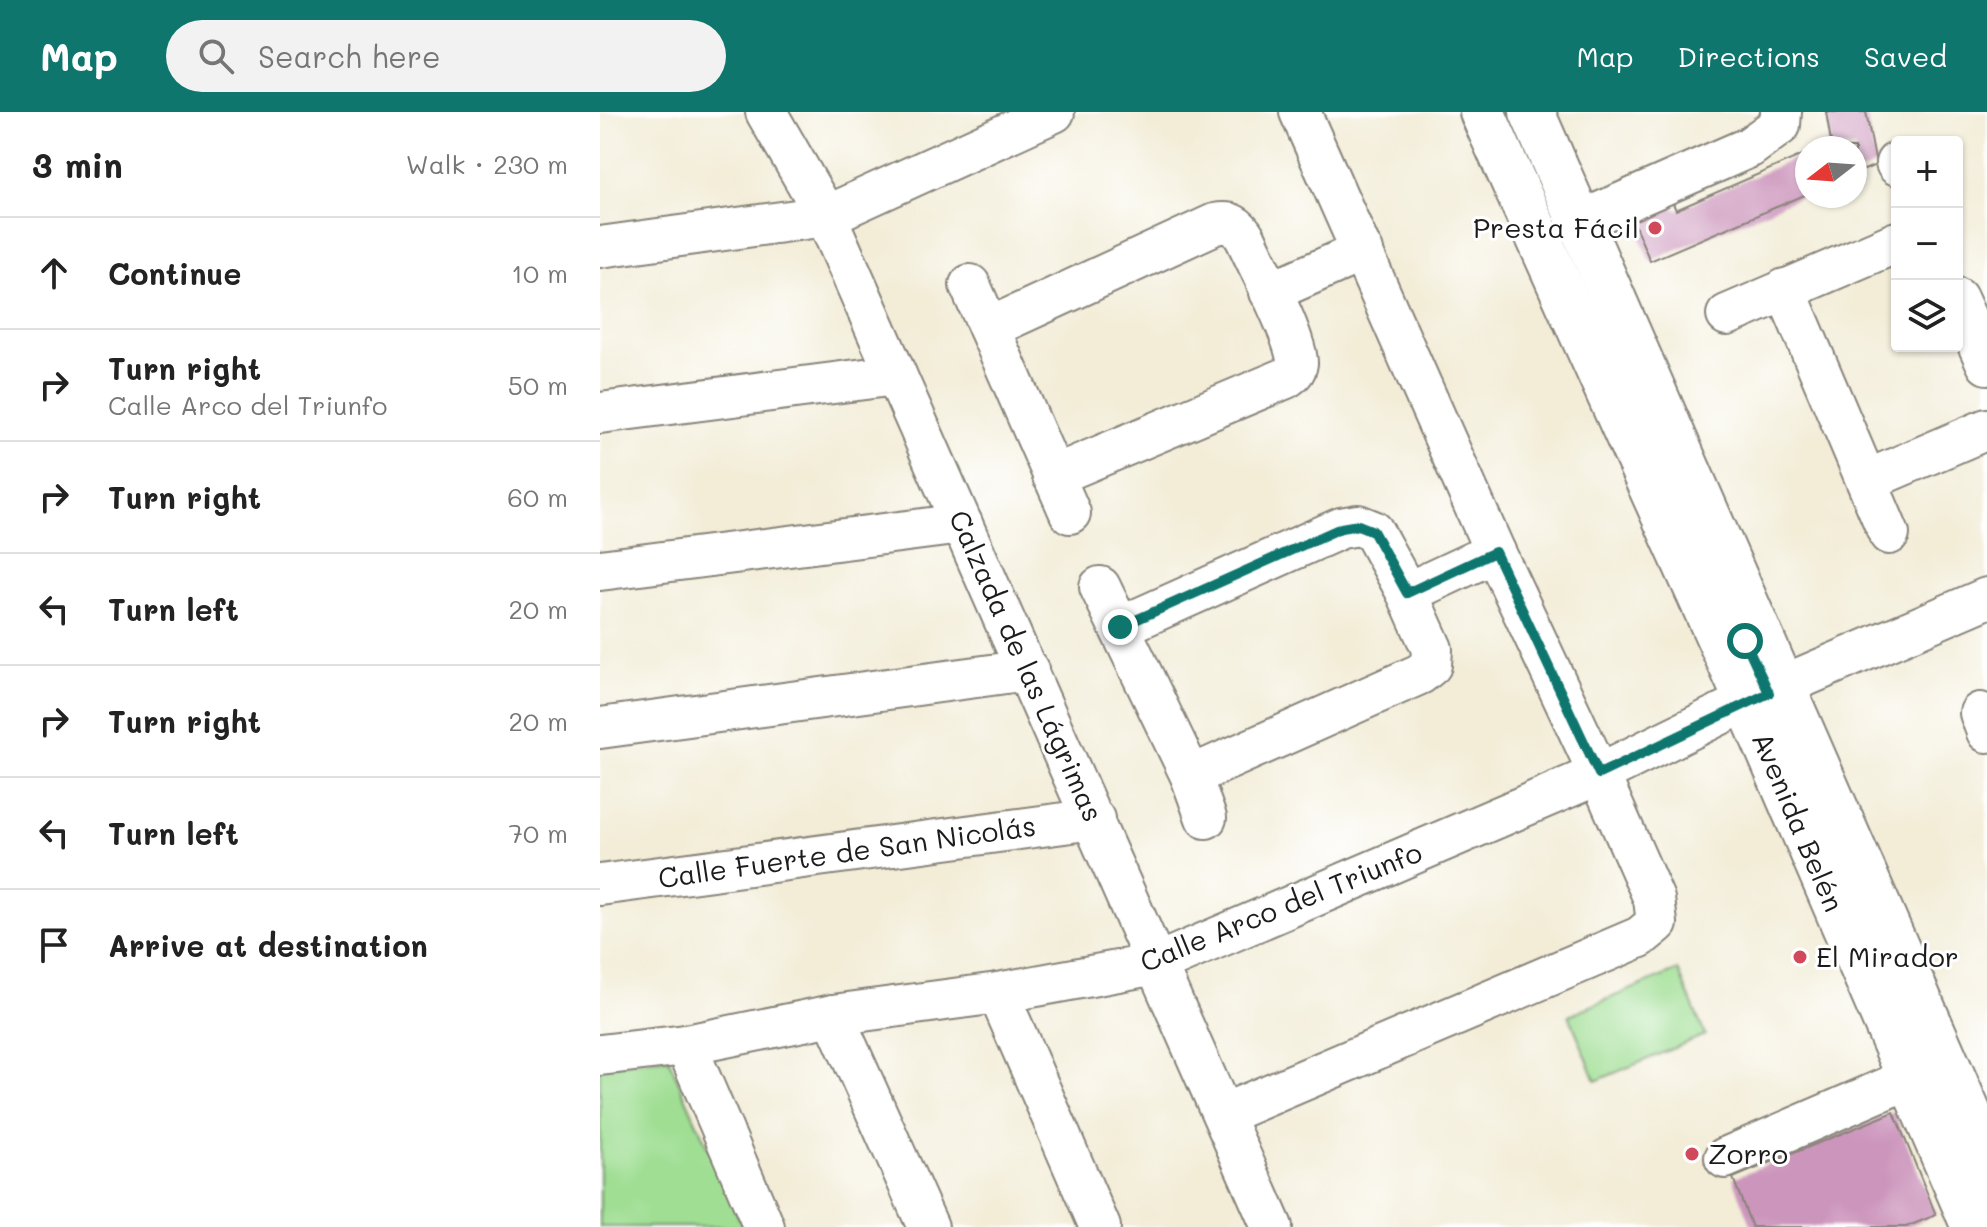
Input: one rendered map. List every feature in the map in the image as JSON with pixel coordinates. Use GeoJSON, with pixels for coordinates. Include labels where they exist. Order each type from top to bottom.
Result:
{"type":"FeatureCollection","features":[{"type":"Feature","properties":{"kind":"main road","name":"Avenida Belén"},"geometry":{"type":"LineString","coordinates":[[1482,112],[1987,1155]]}},
{"type":"Feature","properties":{"kind":"main road","name":"Avenida Belén"},"geometry":{"type":"LineString","coordinates":[[1532,112],[1581,221],[1764,694],[1908,1079],[1974,1227]]}},
{"type":"Feature","properties":{"kind":"street","name":"Calzada de las Lágrimas"},"geometry":{"type":"LineString","coordinates":[[766,112],[826,216],[1272,1227]]}},
{"type":"Feature","properties":{"kind":"street"},"geometry":{"type":"LineString","coordinates":[[600,247],[826,216],[1054,112]]}},
{"type":"Feature","properties":{"kind":"street"},"geometry":{"type":"LineString","coordinates":[[1224,1114],[1640,937],[1657,923],[1654,899],[1599,774],[1495,552],[1300,112]]}},
{"type":"Feature","properties":{"kind":"street"},"geometry":{"type":"LineString","coordinates":[[1500,112],[1551,223],[1586,319],[1764,694],[1987,1192]]}},
{"type":"Feature","properties":{"kind":"street"},"geometry":{"type":"LineString","coordinates":[[1512,112],[1764,694],[1987,1226]]}},
{"type":"Feature","properties":{"kind":"street"},"geometry":{"type":"LineString","coordinates":[[1581,221],[1750,147],[1780,125],[1781,112]]}},
{"type":"Feature","properties":{"kind":"street"},"geometry":{"type":"LineString","coordinates":[[989,328],[1215,224],[1227,222],[1240,228],[1270,292],[1295,351],[1295,372],[1053,476]]}},
{"type":"Feature","properties":{"kind":"street"},"geometry":{"type":"LineString","coordinates":[[1727,315],[1891,245]]}},
{"type":"Feature","properties":{"kind":"street"},"geometry":{"type":"LineString","coordinates":[[1270,292],[1363,251]]}},
{"type":"Feature","properties":{"kind":"street"},"geometry":{"type":"LineString","coordinates":[[970,285],[1070,513]]}},
{"type":"Feature","properties":{"kind":"street"},"geometry":{"type":"LineString","coordinates":[[1785,289],[1889,534]]}},
{"type":"Feature","properties":{"kind":"street"},"geometry":{"type":"LineString","coordinates":[[1963,311],[1987,364]]}},
{"type":"Feature","properties":{"kind":"street"},"geometry":{"type":"LineString","coordinates":[[600,413],[896,375]]}},
{"type":"Feature","properties":{"kind":"street"},"geometry":{"type":"LineString","coordinates":[[1868,480],[1987,429]]}},
{"type":"Feature","properties":{"kind":"street"},"geometry":{"type":"LineString","coordinates":[[600,570],[962,524]]}},
{"type":"Feature","properties":{"kind":"street"},"geometry":{"type":"LineString","coordinates":[[1120,627],[1341,528],[1358,525],[1373,531],[1407,593],[1432,649],[1431,665],[1420,674],[1191,776]]}},
{"type":"Feature","properties":{"kind":"street"},"geometry":{"type":"LineString","coordinates":[[1407,593],[1495,552]]}},
{"type":"Feature","properties":{"kind":"street"},"geometry":{"type":"LineString","coordinates":[[1100,587],[1191,776],[1206,818]]}},
{"type":"Feature","properties":{"kind":"street","name":"Calle Arco del Triunfo"},"geometry":{"type":"LineString","coordinates":[[600,1055],[686,1045],[833,1015],[998,993],[1156,964],[1599,774],[1764,694],[1987,598]]}},
{"type":"Feature","properties":{"kind":"street"},"geometry":{"type":"LineString","coordinates":[[600,728],[1028,670]]}},
{"type":"Feature","properties":{"kind":"street","name":"Calle Fuerte de San Nicolás"},"geometry":{"type":"LineString","coordinates":[[600,885],[1094,819]]}},
{"type":"Feature","properties":{"kind":"street"},"geometry":{"type":"LineString","coordinates":[[998,993],[1100,1227]]}},
{"type":"Feature","properties":{"kind":"street"},"geometry":{"type":"LineString","coordinates":[[833,1015],[928,1227]]}},
{"type":"Feature","properties":{"kind":"street"},"geometry":{"type":"LineString","coordinates":[[686,1045],[764,1227]]}},
{"type":"Feature","properties":{"kind":"street"},"geometry":{"type":"LineString","coordinates":[[1725,1158],[1908,1079]]}},
{"type":"Feature","properties":{"kind":"green space"},"geometry":{"type":"Polygon","coordinates":[[[1678,970],[1705,1035],[1596,1081],[1569,1015],[1678,970]]]}},
{"type":"Feature","properties":{"kind":"green space"},"geometry":{"type":"Polygon","coordinates":[[[668,1058],[743,1227],[600,1227],[600,1067],[668,1058]]]}},
{"type":"Feature","properties":{"kind":"building"},"geometry":{"type":"Polygon","coordinates":[[[1826,112],[1866,112],[1876,165],[1867,169],[1867,136],[1830,136],[1826,112]]]}},
{"type":"Feature","properties":{"kind":"building"},"geometry":{"type":"Polygon","coordinates":[[[1795,158],[1795,199],[1650,261],[1630,214],[1670,197],[1676,210],[1795,158]]]}},
{"type":"Feature","properties":{"kind":"building"},"geometry":{"type":"Polygon","coordinates":[[[1894,1112],[1936,1215],[1906,1227],[1752,1227],[1733,1178],[1894,1112]]]}},
{"type":"Feature","properties":{"kind":"place","name":"Presta Fácil"},"geometry":{"type":"Point","coordinates":[1655,228]}},
{"type":"Feature","properties":{"kind":"place","name":"El Mirador"},"geometry":{"type":"Point","coordinates":[1800,957]}},
{"type":"Feature","properties":{"kind":"place","name":"Zorro"},"geometry":{"type":"Point","coordinates":[1692,1154]}},
{"type":"Feature","properties":{"kind":"route"},"geometry":{"type":"LineString","coordinates":[[1120,627],[1341,528],[1358,525],[1373,531],[1407,593],[1495,552],[1599,774],[1769,693],[1745,641]]}}]}
